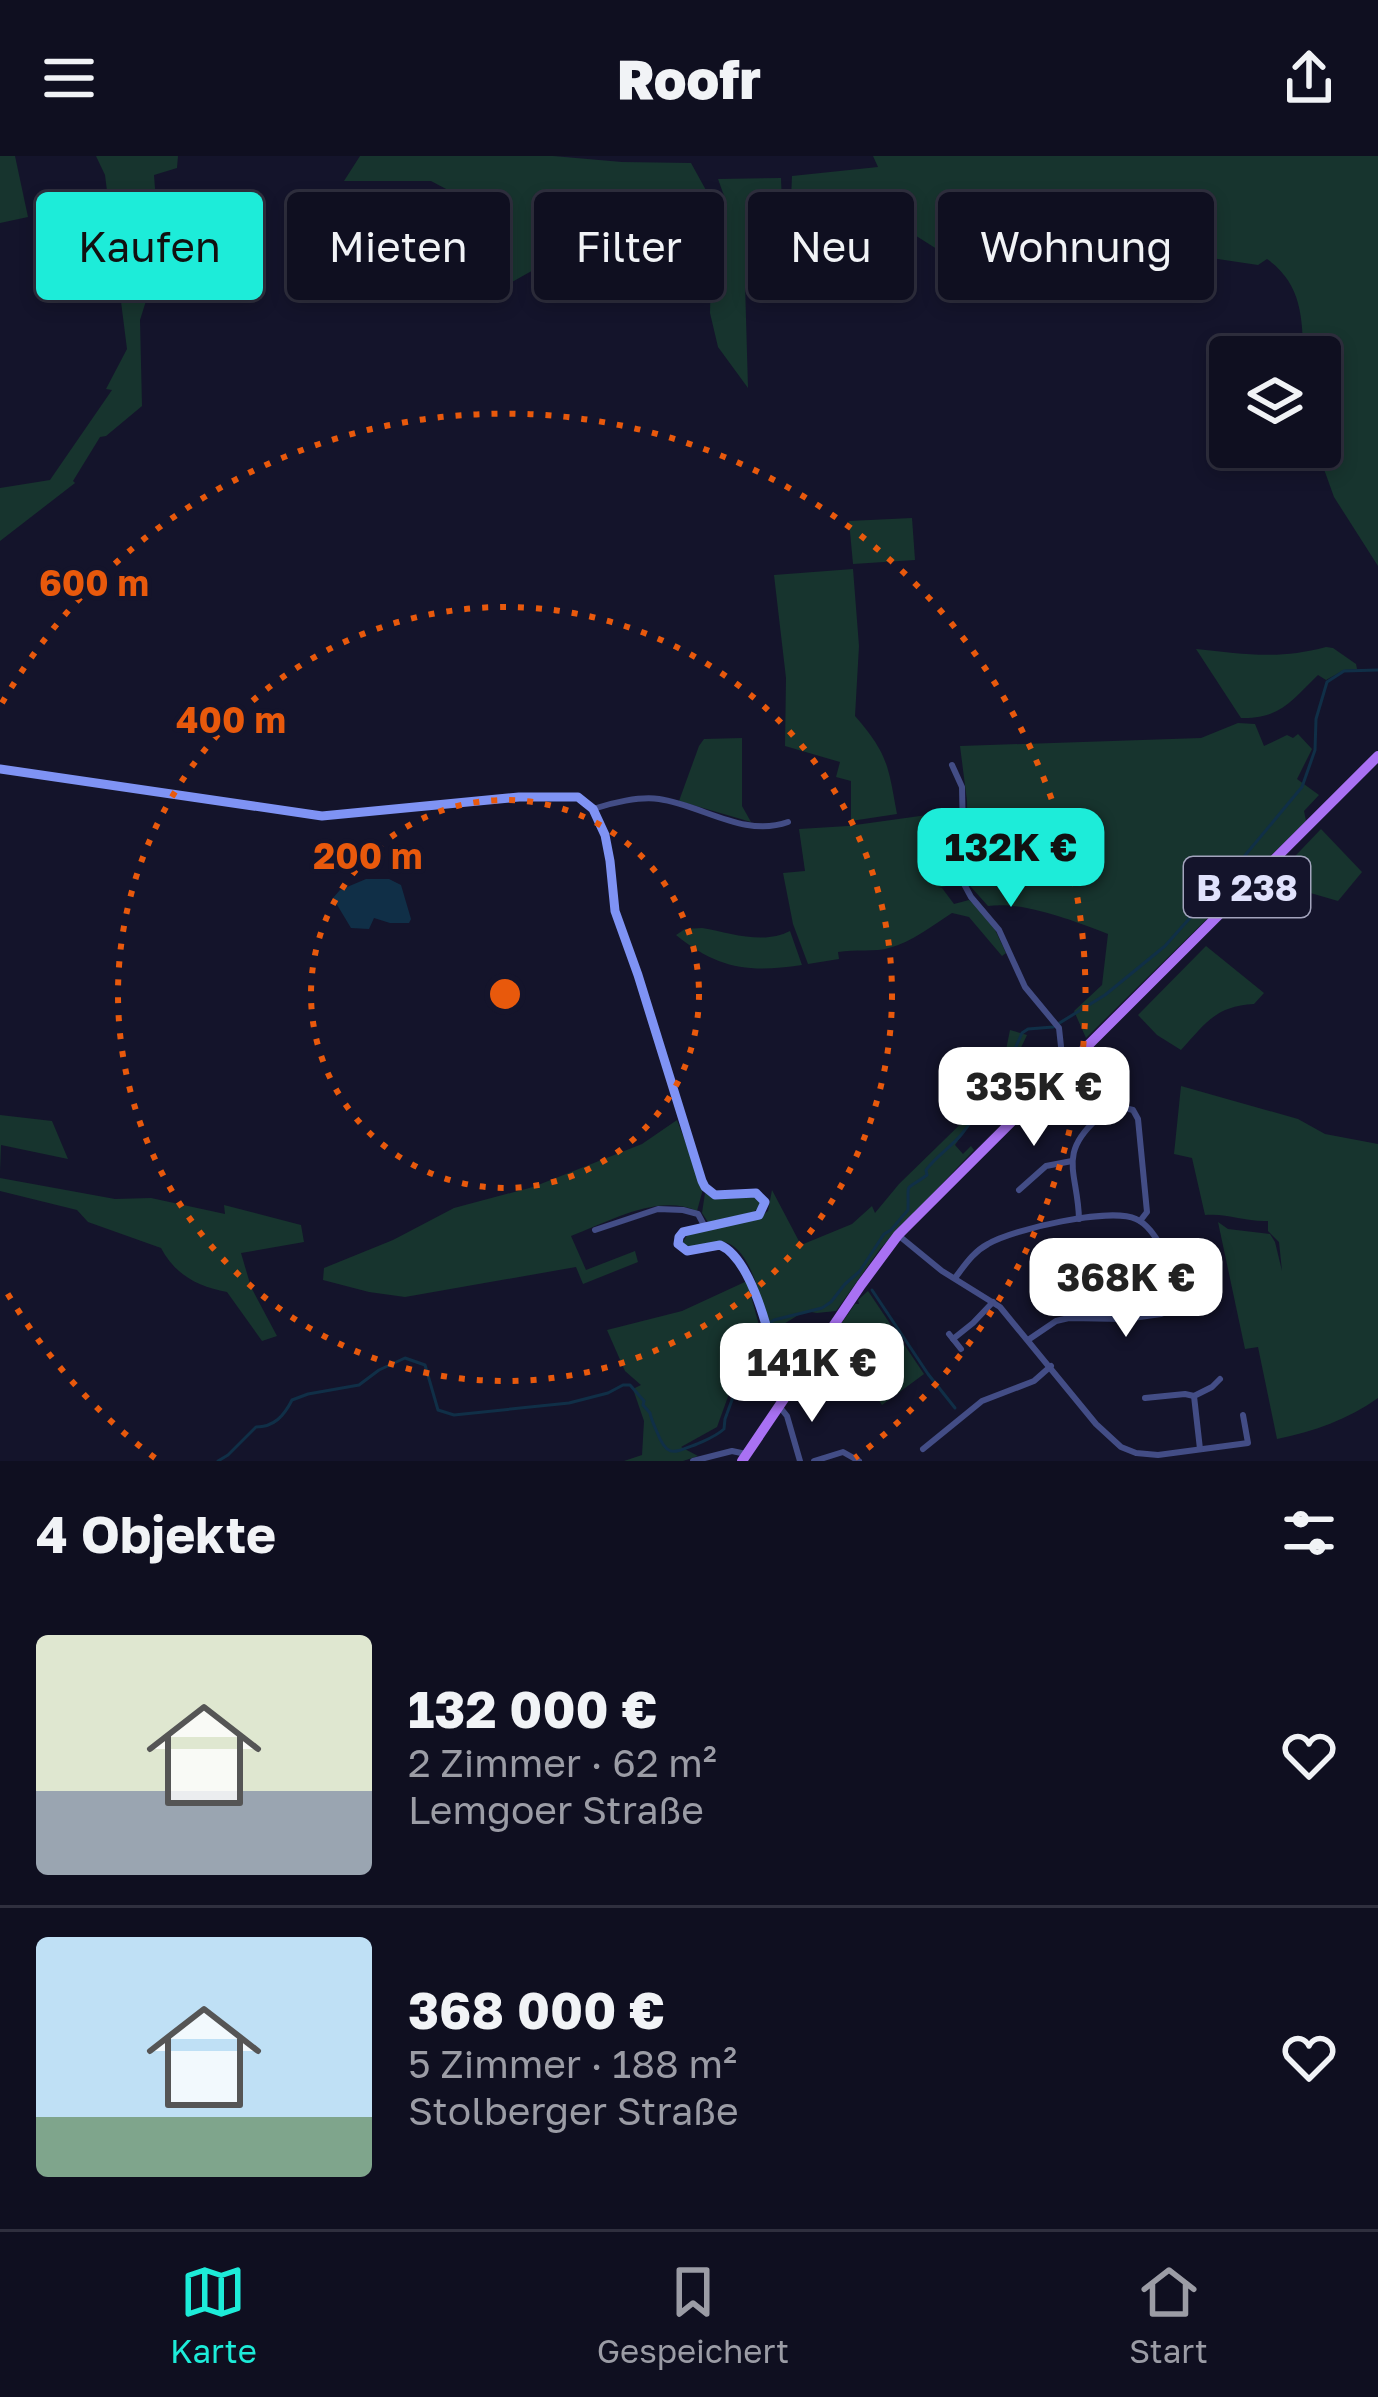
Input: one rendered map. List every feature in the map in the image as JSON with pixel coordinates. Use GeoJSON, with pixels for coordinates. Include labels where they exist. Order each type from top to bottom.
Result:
{"type":"FeatureCollection","features":[{"type":"Feature","properties":{"kind":"main road","name":"B 238"},"geometry":{"type":"LineString","coordinates":[[744,1458],[898,1235],[1378,756]]}},
{"type":"Feature","properties":{"kind":"street"},"geometry":{"type":"LineString","coordinates":[[952,765],[962,787],[964,884],[992,920],[1025,987],[1059,1028],[1064,1069]]}},
{"type":"Feature","properties":{"kind":"street"},"geometry":{"type":"LineString","coordinates":[[0,769],[322,816],[567,795],[593,808],[605,835],[614,911],[705,1187],[715,1195],[755,1192],[765,1202],[759,1214],[682,1233],[679,1246],[687,1252],[716,1245],[729,1249],[745,1270],[782,1387],[789,1391]]}},
{"type":"Feature","properties":{"kind":"street"},"geometry":{"type":"LineString","coordinates":[[593,808],[660,799],[752,825],[788,822]]}},
{"type":"Feature","properties":{"kind":"street"},"geometry":{"type":"LineString","coordinates":[[1067,1090],[1096,1120]]}},
{"type":"Feature","properties":{"kind":"street"},"geometry":{"type":"LineString","coordinates":[[1079,1219],[1072,1161],[1075,1143],[1114,1107],[1136,1114],[1147,1212],[1140,1221]]}},
{"type":"Feature","properties":{"kind":"street"},"geometry":{"type":"LineString","coordinates":[[1015,1176],[1021,1188],[1046,1166],[1072,1161]]}},
{"type":"Feature","properties":{"kind":"street"},"geometry":{"type":"LineString","coordinates":[[595,1230],[664,1209],[698,1214],[705,1227]]}},
{"type":"Feature","properties":{"kind":"street"},"geometry":{"type":"LineString","coordinates":[[955,1279],[973,1255],[1016,1232],[1119,1216],[1140,1221],[1177,1269],[1181,1296],[1177,1306],[1161,1314],[1069,1318],[1028,1340]]}},
{"type":"Feature","properties":{"kind":"street"},"geometry":{"type":"LineString","coordinates":[[898,1235],[921,1256],[1000,1306],[1110,1440],[1136,1453],[1158,1455],[1248,1443],[1243,1415]]}},
{"type":"Feature","properties":{"kind":"street"},"geometry":{"type":"LineString","coordinates":[[962,1349],[951,1337],[993,1302]]}},
{"type":"Feature","properties":{"kind":"street"},"geometry":{"type":"LineString","coordinates":[[923,1449],[982,1401],[1034,1381],[1051,1366]]}},
{"type":"Feature","properties":{"kind":"street"},"geometry":{"type":"LineString","coordinates":[[1145,1398],[1194,1396],[1220,1379]]}},
{"type":"Feature","properties":{"kind":"street"},"geometry":{"type":"LineString","coordinates":[[1194,1396],[1200,1449]]}},
{"type":"Feature","properties":{"kind":"street"},"geometry":{"type":"LineString","coordinates":[[778,1406],[788,1416],[800,1461]]}},
{"type":"Feature","properties":{"kind":"street"},"geometry":{"type":"LineString","coordinates":[[693,1461],[732,1451],[744,1458]]}},
{"type":"Feature","properties":{"kind":"street"},"geometry":{"type":"LineString","coordinates":[[814,1461],[843,1452],[859,1461]]}},
{"type":"Feature","properties":{"kind":"green space"},"geometry":{"type":"Polygon","coordinates":[[[0,156],[15,156],[28,217],[0,223],[0,156]]]}},
{"type":"Feature","properties":{"kind":"green space"},"geometry":{"type":"Polygon","coordinates":[[[96,156],[178,156],[177,168],[154,175],[155,192],[107,192],[96,156]]]}},
{"type":"Feature","properties":{"kind":"green space"},"geometry":{"type":"Polygon","coordinates":[[[360,156],[553,156],[691,163],[707,192],[534,192],[534,270],[510,283],[510,192],[449,192],[431,181],[344,181],[360,156]]]}},
{"type":"Feature","properties":{"kind":"green space"},"geometry":{"type":"Polygon","coordinates":[[[873,156],[1378,156],[1378,566],[1334,497],[1324,468],[1341,468],[1341,336],[1302,336],[1293,290],[1267,259],[1258,265],[1214,258],[1214,192],[938,192],[938,250],[914,235],[914,192],[791,192],[792,176],[878,167],[873,156]]]}},
{"type":"Feature","properties":{"kind":"green space"},"geometry":{"type":"Polygon","coordinates":[[[781,178],[782,192],[748,192],[748,388],[718,347],[710,300],[724,300],[727,204],[718,179],[781,178]]]}},
{"type":"Feature","properties":{"kind":"green space"},"geometry":{"type":"Polygon","coordinates":[[[121,300],[146,300],[140,320],[142,406],[100,437],[75,483],[0,541],[0,488],[50,480],[112,390],[106,389],[127,349],[121,300]]]}},
{"type":"Feature","properties":{"kind":"green space"},"geometry":{"type":"Polygon","coordinates":[[[912,518],[915,560],[853,564],[849,521],[912,518]]]}},
{"type":"Feature","properties":{"kind":"green space"},"geometry":{"type":"Polygon","coordinates":[[[853,569],[859,646],[855,716],[885,761],[897,814],[851,821],[851,781],[836,777],[840,762],[785,746],[786,678],[774,575],[853,569]]]}},
{"type":"Feature","properties":{"kind":"green space"},"geometry":{"type":"Polygon","coordinates":[[[1326,647],[1357,669],[1326,680],[1318,675],[1276,711],[1241,718],[1196,649],[1276,655],[1326,647]]]}},
{"type":"Feature","properties":{"kind":"green space"},"geometry":{"type":"Polygon","coordinates":[[[1238,723],[1255,724],[1264,746],[1298,734],[1312,749],[1297,779],[1319,795],[1304,811],[1306,821],[1086,1038],[1074,1011],[1102,985],[1108,934],[1032,909],[988,906],[971,887],[960,746],[1201,738],[1238,723]]]}},
{"type":"Feature","properties":{"kind":"green space"},"geometry":{"type":"Polygon","coordinates":[[[742,738],[742,806],[751,822],[679,801],[704,739],[742,738]]]}},
{"type":"Feature","properties":{"kind":"green space"},"geometry":{"type":"Polygon","coordinates":[[[956,811],[960,815],[959,883],[938,888],[954,904],[969,900],[989,917],[1006,953],[1002,956],[969,917],[952,913],[898,945],[838,952],[839,959],[808,964],[793,924],[783,873],[805,871],[799,829],[956,811]]]}},
{"type":"Feature","properties":{"kind":"green space"},"geometry":{"type":"Polygon","coordinates":[[[1321,829],[1362,872],[1338,901],[1307,892],[1278,874],[1321,829]]]}},
{"type":"Feature","properties":{"kind":"green space"},"geometry":{"type":"Polygon","coordinates":[[[702,928],[758,938],[790,931],[802,965],[735,966],[706,955],[676,935],[702,928]]]}},
{"type":"Feature","properties":{"kind":"green space"},"geometry":{"type":"Polygon","coordinates":[[[1206,946],[1264,993],[1254,1004],[1230,1008],[1212,1018],[1181,1050],[1138,1015],[1206,946]]]}},
{"type":"Feature","properties":{"kind":"green space"},"geometry":{"type":"Polygon","coordinates":[[[1010,1030],[1027,1035],[1002,1088],[1011,1096],[1044,1065],[1053,1074],[1001,1124],[981,1107],[955,1145],[963,1154],[971,1146],[974,1150],[880,1249],[836,1311],[805,1311],[769,1333],[756,1283],[737,1249],[724,1242],[688,1248],[682,1243],[688,1234],[757,1219],[768,1211],[772,1190],[801,1245],[852,1224],[872,1206],[875,1213],[980,1105],[1003,1065],[1010,1030]]]}},
{"type":"Feature","properties":{"kind":"green space"},"geometry":{"type":"Polygon","coordinates":[[[1181,1086],[1298,1119],[1325,1134],[1378,1144],[1378,1398],[1355,1412],[1277,1439],[1258,1347],[1245,1349],[1218,1222],[1228,1229],[1270,1234],[1282,1271],[1279,1242],[1268,1231],[1268,1221],[1205,1215],[1192,1158],[1174,1154],[1181,1086]]]}},
{"type":"Feature","properties":{"kind":"green space"},"geometry":{"type":"Polygon","coordinates":[[[0,1115],[52,1121],[68,1159],[1,1145],[0,1172],[0,1115]]]}},
{"type":"Feature","properties":{"kind":"green space"},"geometry":{"type":"Polygon","coordinates":[[[677,1120],[703,1189],[697,1211],[682,1206],[650,1207],[571,1236],[586,1270],[635,1251],[638,1262],[583,1284],[576,1267],[405,1297],[323,1280],[324,1268],[454,1208],[533,1187],[642,1144],[677,1120]]]}},
{"type":"Feature","properties":{"kind":"green space"},"geometry":{"type":"Polygon","coordinates":[[[0,1178],[115,1199],[151,1198],[225,1214],[224,1205],[301,1225],[304,1242],[241,1253],[251,1287],[277,1336],[262,1341],[227,1292],[189,1278],[161,1248],[88,1222],[77,1210],[0,1191],[0,1178]]]}},
{"type":"Feature","properties":{"kind":"green space"},"geometry":{"type":"Polygon","coordinates":[[[705,1193],[719,1199],[756,1197],[759,1208],[708,1222],[702,1213],[705,1193]]]}},
{"type":"Feature","properties":{"kind":"green space"},"geometry":{"type":"Polygon","coordinates":[[[747,1281],[760,1329],[739,1337],[742,1358],[717,1427],[681,1447],[698,1456],[683,1461],[624,1461],[642,1455],[644,1421],[633,1389],[641,1385],[625,1371],[607,1330],[682,1311],[747,1281]]]}},
{"type":"Feature","properties":{"kind":"green space"},"geometry":{"type":"Polygon","coordinates":[[[868,1291],[924,1374],[882,1405],[835,1333],[868,1291]]]}},
{"type":"Feature","properties":{"kind":"water"},"geometry":{"type":"Polygon","coordinates":[[[366,879],[389,879],[401,885],[409,923],[374,918],[369,929],[351,928],[333,898],[366,879]]]}},
{"type":"Feature","properties":{"kind":"waterway"},"geometry":{"type":"LineString","coordinates":[[218,1461],[256,1427],[278,1420],[292,1400],[359,1385],[405,1358],[425,1365],[438,1410],[454,1415],[569,1403],[630,1385],[644,1401],[668,1450],[682,1450],[718,1434],[724,1429],[743,1370],[747,1338],[774,1320],[831,1302],[908,1210],[909,1188],[927,1175],[930,1165],[979,1111],[1022,1033],[1053,1027],[1105,995],[1165,946],[1302,787],[1315,750],[1316,719],[1327,682],[1344,671],[1378,670]]}},
{"type":"Feature","properties":{"kind":"waterway"},"geometry":{"type":"LineString","coordinates":[[872,1290],[955,1408]]}}]}
